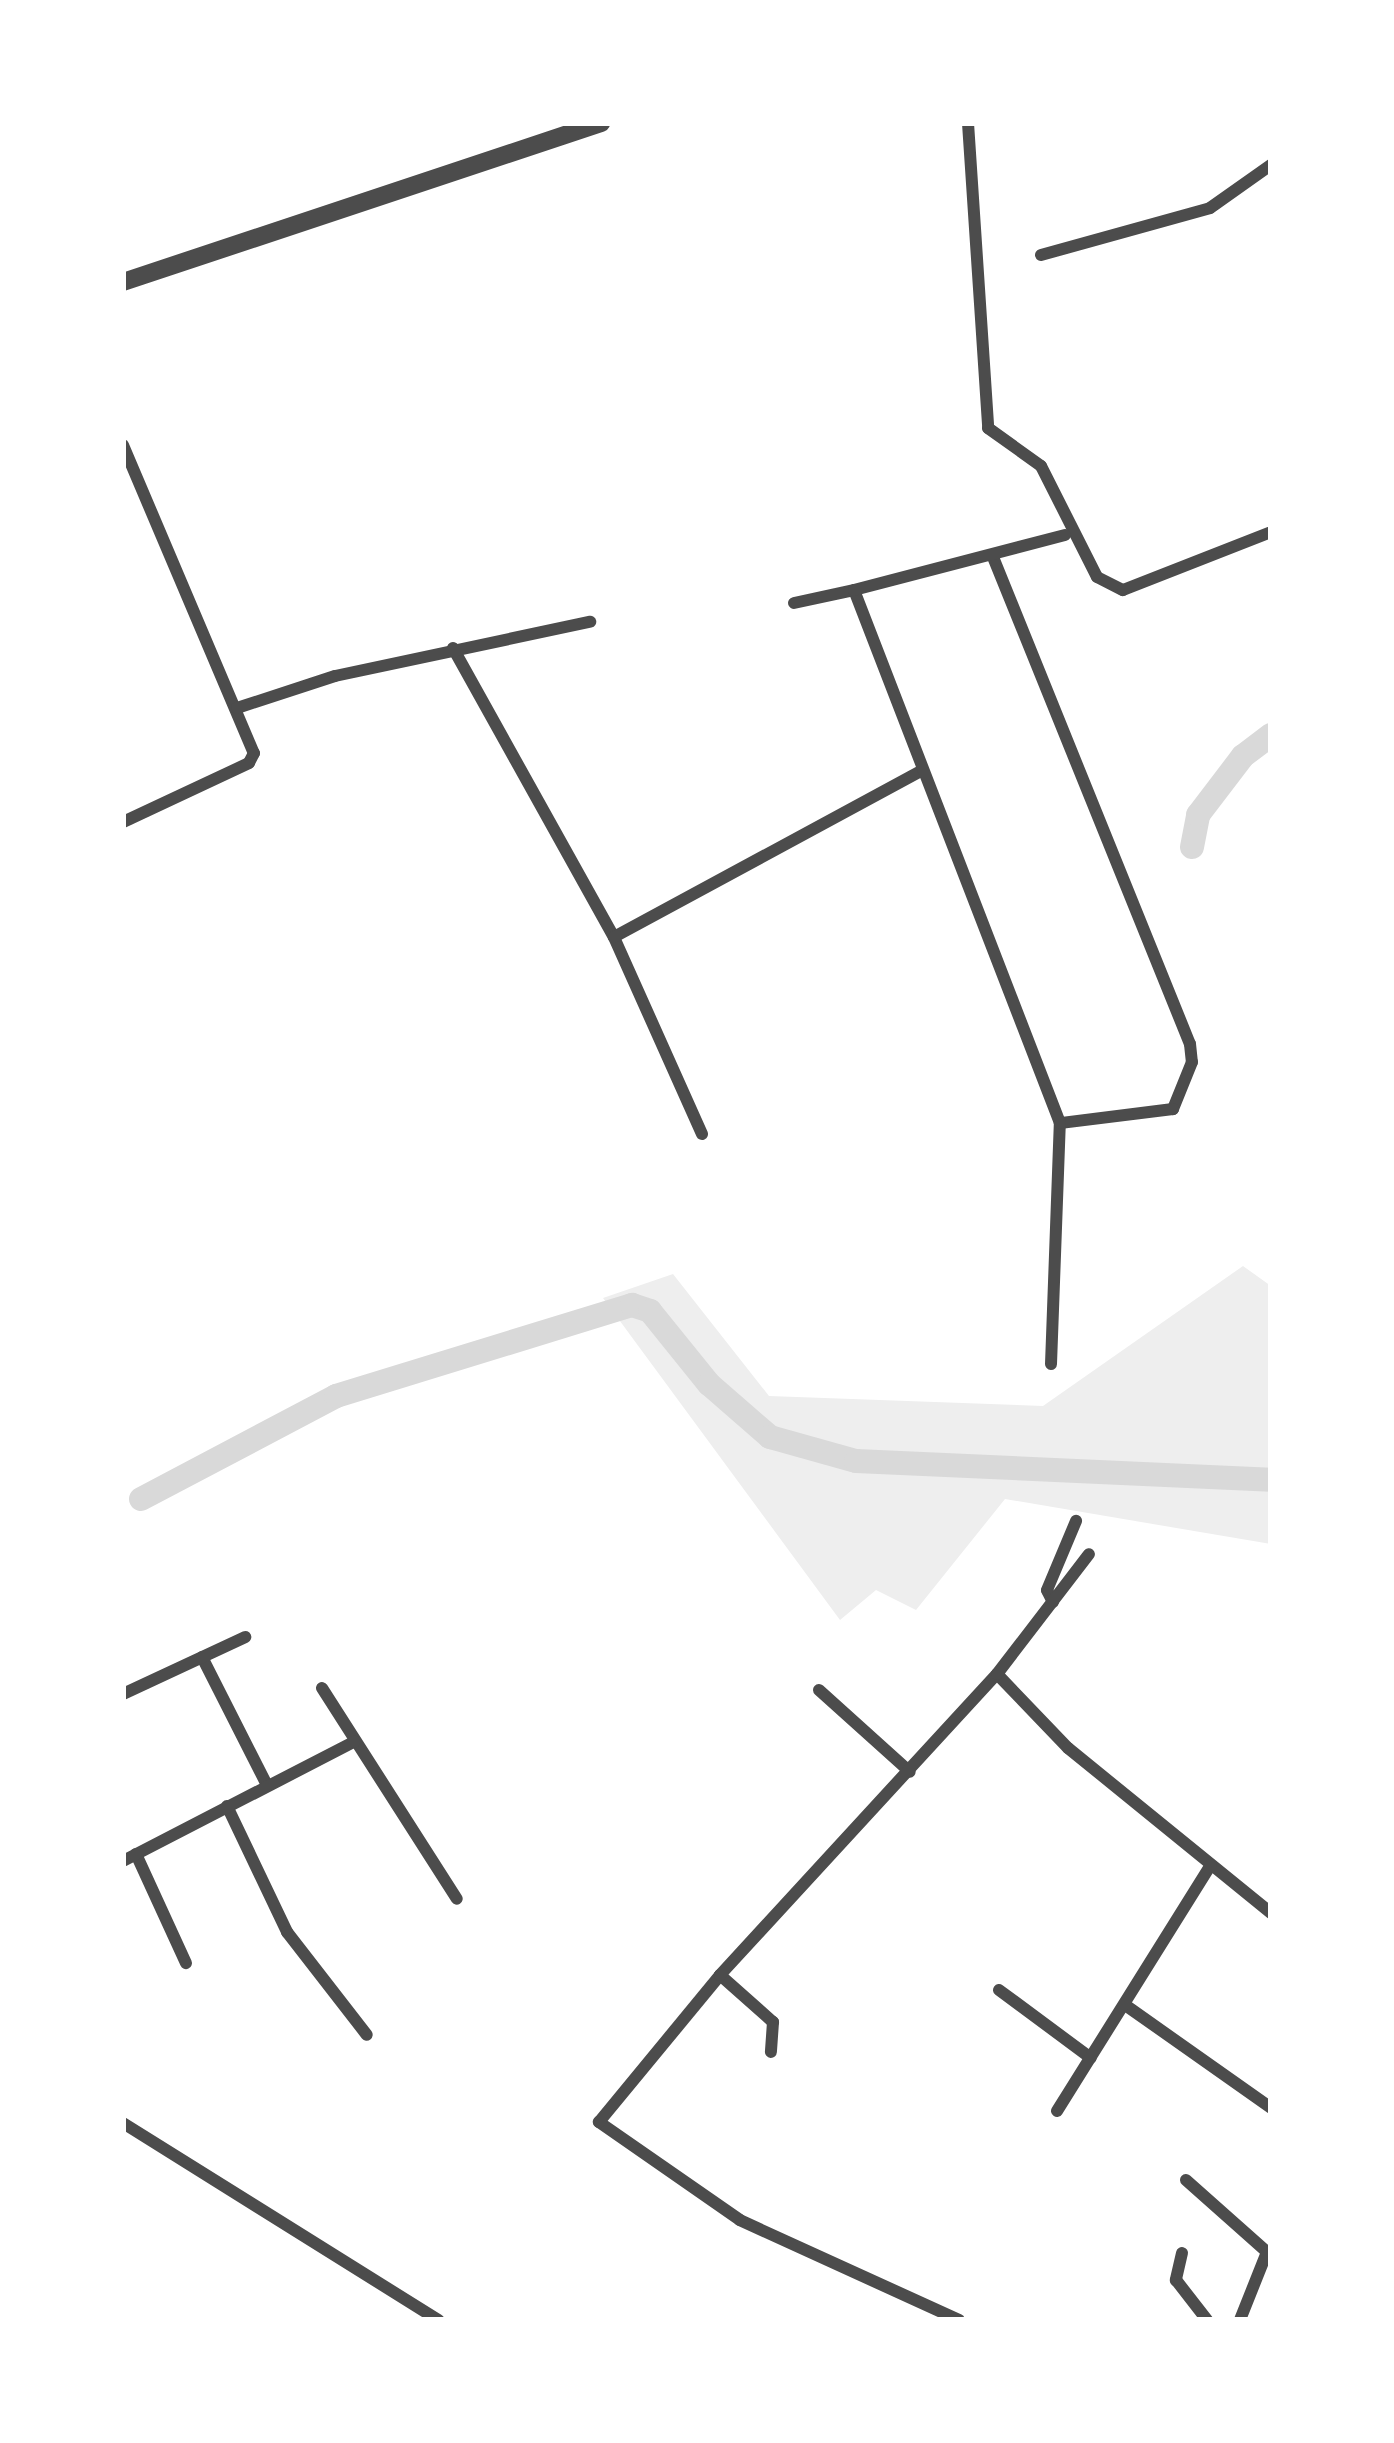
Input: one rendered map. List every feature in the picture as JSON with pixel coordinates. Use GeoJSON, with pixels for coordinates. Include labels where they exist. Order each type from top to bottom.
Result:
{"type":"FeatureCollection","features":[{"type":"Feature","properties":{"kind":"street"},"geometry":{"type":"LineString","coordinates":[[123,282],[601,123]]}},
{"type":"Feature","properties":{"kind":"street"},"geometry":{"type":"LineString","coordinates":[[968,123],[988,428],[1041,466],[1097,577],[1123,590],[1271,532]]}},
{"type":"Feature","properties":{"kind":"street"},"geometry":{"type":"LineString","coordinates":[[1041,255],[1198,213],[1271,165]]}},
{"type":"Feature","properties":{"kind":"street"},"geometry":{"type":"LineString","coordinates":[[123,445],[254,753],[249,763],[123,822]]}},
{"type":"Feature","properties":{"kind":"street"},"geometry":{"type":"LineString","coordinates":[[794,603],[993,557],[1065,535]]}},
{"type":"Feature","properties":{"kind":"street"},"geometry":{"type":"LineString","coordinates":[[993,557],[1190,1044],[1192,1062],[1174,1109],[1158,1117],[1060,1123]]}},
{"type":"Feature","properties":{"kind":"street"},"geometry":{"type":"LineString","coordinates":[[854,590],[1060,1123],[1051,1364]]}},
{"type":"Feature","properties":{"kind":"street"},"geometry":{"type":"LineString","coordinates":[[237,708],[453,648],[590,622]]}},
{"type":"Feature","properties":{"kind":"street"},"geometry":{"type":"LineString","coordinates":[[453,648],[614,937],[702,1134]]}},
{"type":"Feature","properties":{"kind":"street"},"geometry":{"type":"LineString","coordinates":[[614,937],[923,770]]}},
{"type":"Feature","properties":{"kind":"street"},"geometry":{"type":"LineString","coordinates":[[1053,1602],[1047,1590],[1076,1521]]}},
{"type":"Feature","properties":{"kind":"street"},"geometry":{"type":"LineString","coordinates":[[959,2320],[740,2220],[602,2128],[601,2111],[997,1674],[1089,1553]]}},
{"type":"Feature","properties":{"kind":"street"},"geometry":{"type":"LineString","coordinates":[[123,1694],[245,1637]]}},
{"type":"Feature","properties":{"kind":"street"},"geometry":{"type":"LineString","coordinates":[[202,1657],[267,1785]]}},
{"type":"Feature","properties":{"kind":"street"},"geometry":{"type":"LineString","coordinates":[[997,1674],[1069,1748],[1271,1912]]}},
{"type":"Feature","properties":{"kind":"street"},"geometry":{"type":"LineString","coordinates":[[322,1688],[457,1899]]}},
{"type":"Feature","properties":{"kind":"street"},"geometry":{"type":"LineString","coordinates":[[819,1690],[910,1772]]}},
{"type":"Feature","properties":{"kind":"street"},"geometry":{"type":"LineString","coordinates":[[186,1963],[129,1858],[354,1742]]}},
{"type":"Feature","properties":{"kind":"street"},"geometry":{"type":"LineString","coordinates":[[227,1806],[287,1932],[368,2035]]}},
{"type":"Feature","properties":{"kind":"street"},"geometry":{"type":"LineString","coordinates":[[1057,2111],[1128,2007],[1211,1864]]}},
{"type":"Feature","properties":{"kind":"street"},"geometry":{"type":"LineString","coordinates":[[720,1976],[773,2022],[771,2052]]}},
{"type":"Feature","properties":{"kind":"street"},"geometry":{"type":"LineString","coordinates":[[999,1990],[1091,2058]]}},
{"type":"Feature","properties":{"kind":"street"},"geometry":{"type":"LineString","coordinates":[[1128,2007],[1271,2108]]}},
{"type":"Feature","properties":{"kind":"street"},"geometry":{"type":"LineString","coordinates":[[123,2123],[438,2320]]}},
{"type":"Feature","properties":{"kind":"street"},"geometry":{"type":"LineString","coordinates":[[1186,2180],[1267,2252],[1240,2320]]}},
{"type":"Feature","properties":{"kind":"street"},"geometry":{"type":"LineString","coordinates":[[1182,2253],[1177,2280],[1207,2320]]}},
{"type":"Feature","properties":{"kind":"shaded area"},"geometry":{"type":"Polygon","coordinates":[[[1243,1266],[1271,1286],[1271,1544],[1005,1499],[916,1610],[876,1590],[840,1620],[603,1298],[673,1274],[769,1396],[1043,1406],[1243,1266]]]}},
{"type":"Feature","properties":{"kind":"waterway"},"geometry":{"type":"LineString","coordinates":[[1192,847],[1198,815],[1243,756],[1271,735]]}},
{"type":"Feature","properties":{"kind":"waterway"},"geometry":{"type":"LineString","coordinates":[[141,1499],[336,1396],[632,1305],[650,1311],[709,1384],[770,1437],[856,1461],[1271,1480]]}}]}
